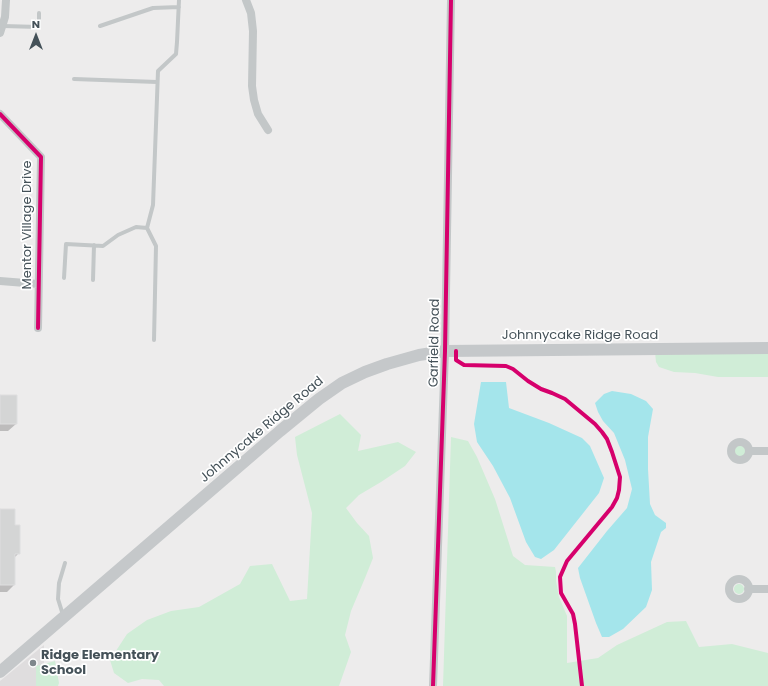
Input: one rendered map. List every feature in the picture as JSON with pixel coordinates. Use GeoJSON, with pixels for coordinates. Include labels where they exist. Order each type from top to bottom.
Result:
{"type":"FeatureCollection","features":[{"type":"Feature","properties":{"kind":"main road","name":"Johnnycake Ridge Road"},"geometry":{"type":"LineString","coordinates":[[0,672],[280,431],[324,395],[342,383],[365,372],[419,355],[445,351],[768,348]]}},
{"type":"Feature","properties":{"kind":"street"},"geometry":{"type":"LineString","coordinates":[[1,30],[5,17],[6,0]]}},
{"type":"Feature","properties":{"kind":"street"},"geometry":{"type":"LineString","coordinates":[[246,0],[251,12],[253,30],[252,86],[254,100],[258,114],[268,130]]}},
{"type":"Feature","properties":{"kind":"street","name":"Garfield Road"},"geometry":{"type":"LineString","coordinates":[[434,686],[445,351],[451,0]]}},
{"type":"Feature","properties":{"kind":"street","name":"Mentor Village Drive"},"geometry":{"type":"LineString","coordinates":[[0,114],[41,157],[38,328]]}},
{"type":"Feature","properties":{"kind":"street","name":"Mentor Village Drive"},"geometry":{"type":"LineString","coordinates":[[0,281],[38,284]]}},
{"type":"Feature","properties":{"kind":"street"},"geometry":{"type":"LineString","coordinates":[[749,451],[768,451]]}},
{"type":"Feature","properties":{"kind":"street"},"geometry":{"type":"LineString","coordinates":[[748,589],[768,589]]}},
{"type":"Feature","properties":{"kind":"lane"},"geometry":{"type":"LineString","coordinates":[[154,340],[156,246],[147,228],[153,205],[157,82],[158,71],[176,54],[178,42],[179,0]]}},
{"type":"Feature","properties":{"kind":"lane"},"geometry":{"type":"LineString","coordinates":[[100,26],[153,8],[179,7]]}},
{"type":"Feature","properties":{"kind":"lane"},"geometry":{"type":"LineString","coordinates":[[1,30],[39,27],[39,13]]}},
{"type":"Feature","properties":{"kind":"lane"},"geometry":{"type":"LineString","coordinates":[[74,79],[157,82]]}},
{"type":"Feature","properties":{"kind":"lane"},"geometry":{"type":"LineString","coordinates":[[64,278],[66,244],[103,246],[118,235],[136,227],[147,228]]}},
{"type":"Feature","properties":{"kind":"lane"},"geometry":{"type":"LineString","coordinates":[[93,280],[94,245]]}},
{"type":"Feature","properties":{"kind":"lane"},"geometry":{"type":"LineString","coordinates":[[64,617],[58,599],[59,582],[65,563]]}},
{"type":"Feature","properties":{"kind":"shaded area","name":"Ridge Elementary School"},"geometry":{"type":"Polygon","coordinates":[[[44,645],[44,686],[0,686],[0,681],[44,645]]]}},
{"type":"Feature","properties":{"kind":"green space"},"geometry":{"type":"Polygon","coordinates":[[[655,352],[768,352],[768,377],[718,377],[695,373],[674,372],[659,367],[656,362],[655,352]]]}},
{"type":"Feature","properties":{"kind":"green space"},"geometry":{"type":"Polygon","coordinates":[[[340,414],[361,435],[358,451],[398,442],[416,452],[405,466],[359,495],[346,508],[369,536],[373,558],[351,611],[345,635],[351,652],[339,686],[164,686],[159,680],[142,679],[128,683],[114,673],[110,660],[127,634],[147,620],[171,611],[199,607],[240,584],[250,566],[272,564],[290,601],[307,599],[312,513],[297,455],[295,437],[340,414]]]}},
{"type":"Feature","properties":{"kind":"green space"},"geometry":{"type":"Polygon","coordinates":[[[451,437],[468,441],[477,457],[495,499],[513,556],[525,565],[555,567],[559,597],[567,616],[567,663],[598,658],[617,645],[667,622],[686,621],[699,647],[732,644],[768,653],[768,686],[443,686],[451,437]]]}},
{"type":"Feature","properties":{"kind":"green space"},"geometry":{"type":"Polygon","coordinates":[[[738,446],[742,446],[744,447],[744,455],[738,456],[735,453],[735,449],[738,446]]]}},
{"type":"Feature","properties":{"kind":"green space"},"geometry":{"type":"Polygon","coordinates":[[[737,584],[741,584],[743,585],[743,593],[737,594],[734,591],[734,587],[737,584]]]}},
{"type":"Feature","properties":{"kind":"green space"},"geometry":{"type":"Polygon","coordinates":[[[55,661],[59,683],[58,686],[36,686],[36,666],[55,661]]]}},
{"type":"Feature","properties":{"kind":"water"},"geometry":{"type":"Polygon","coordinates":[[[481,382],[506,382],[509,408],[549,423],[582,438],[590,446],[604,478],[599,493],[554,550],[541,559],[535,557],[526,542],[510,498],[493,466],[477,442],[474,424],[481,382]]]}},
{"type":"Feature","properties":{"kind":"water"},"geometry":{"type":"Polygon","coordinates":[[[612,391],[631,394],[646,401],[653,409],[648,437],[650,504],[655,515],[666,523],[666,528],[661,532],[651,562],[652,590],[646,607],[623,629],[609,637],[602,637],[580,578],[578,568],[627,508],[632,489],[625,460],[614,433],[603,421],[595,403],[604,394],[612,391]]]}},
{"type":"Feature","properties":{"kind":"building"},"geometry":{"type":"Polygon","coordinates":[[[0,395],[17,395],[17,424],[0,424],[0,395]]]}},
{"type":"Feature","properties":{"kind":"building"},"geometry":{"type":"Polygon","coordinates":[[[0,509],[15,509],[15,525],[20,525],[20,554],[15,554],[15,585],[0,585],[0,509]]]}},
{"type":"Feature","properties":{"kind":"cycle path"},"geometry":{"type":"LineString","coordinates":[[433,686],[445,351],[451,0]]}},
{"type":"Feature","properties":{"kind":"cycle path"},"geometry":{"type":"LineString","coordinates":[[0,114],[41,157],[38,328]]}},
{"type":"Feature","properties":{"kind":"cycle path"},"geometry":{"type":"LineString","coordinates":[[456,351],[456,360],[464,365],[506,366],[513,369],[541,389],[565,399],[595,424],[607,439],[612,452],[620,477],[617,498],[612,507],[567,561],[560,577],[561,593],[573,614],[582,686]]}},
{"type":"Feature","properties":{"kind":"place","name":"Ridge Elementary School"},"geometry":{"type":"Point","coordinates":[33,663]}}]}
